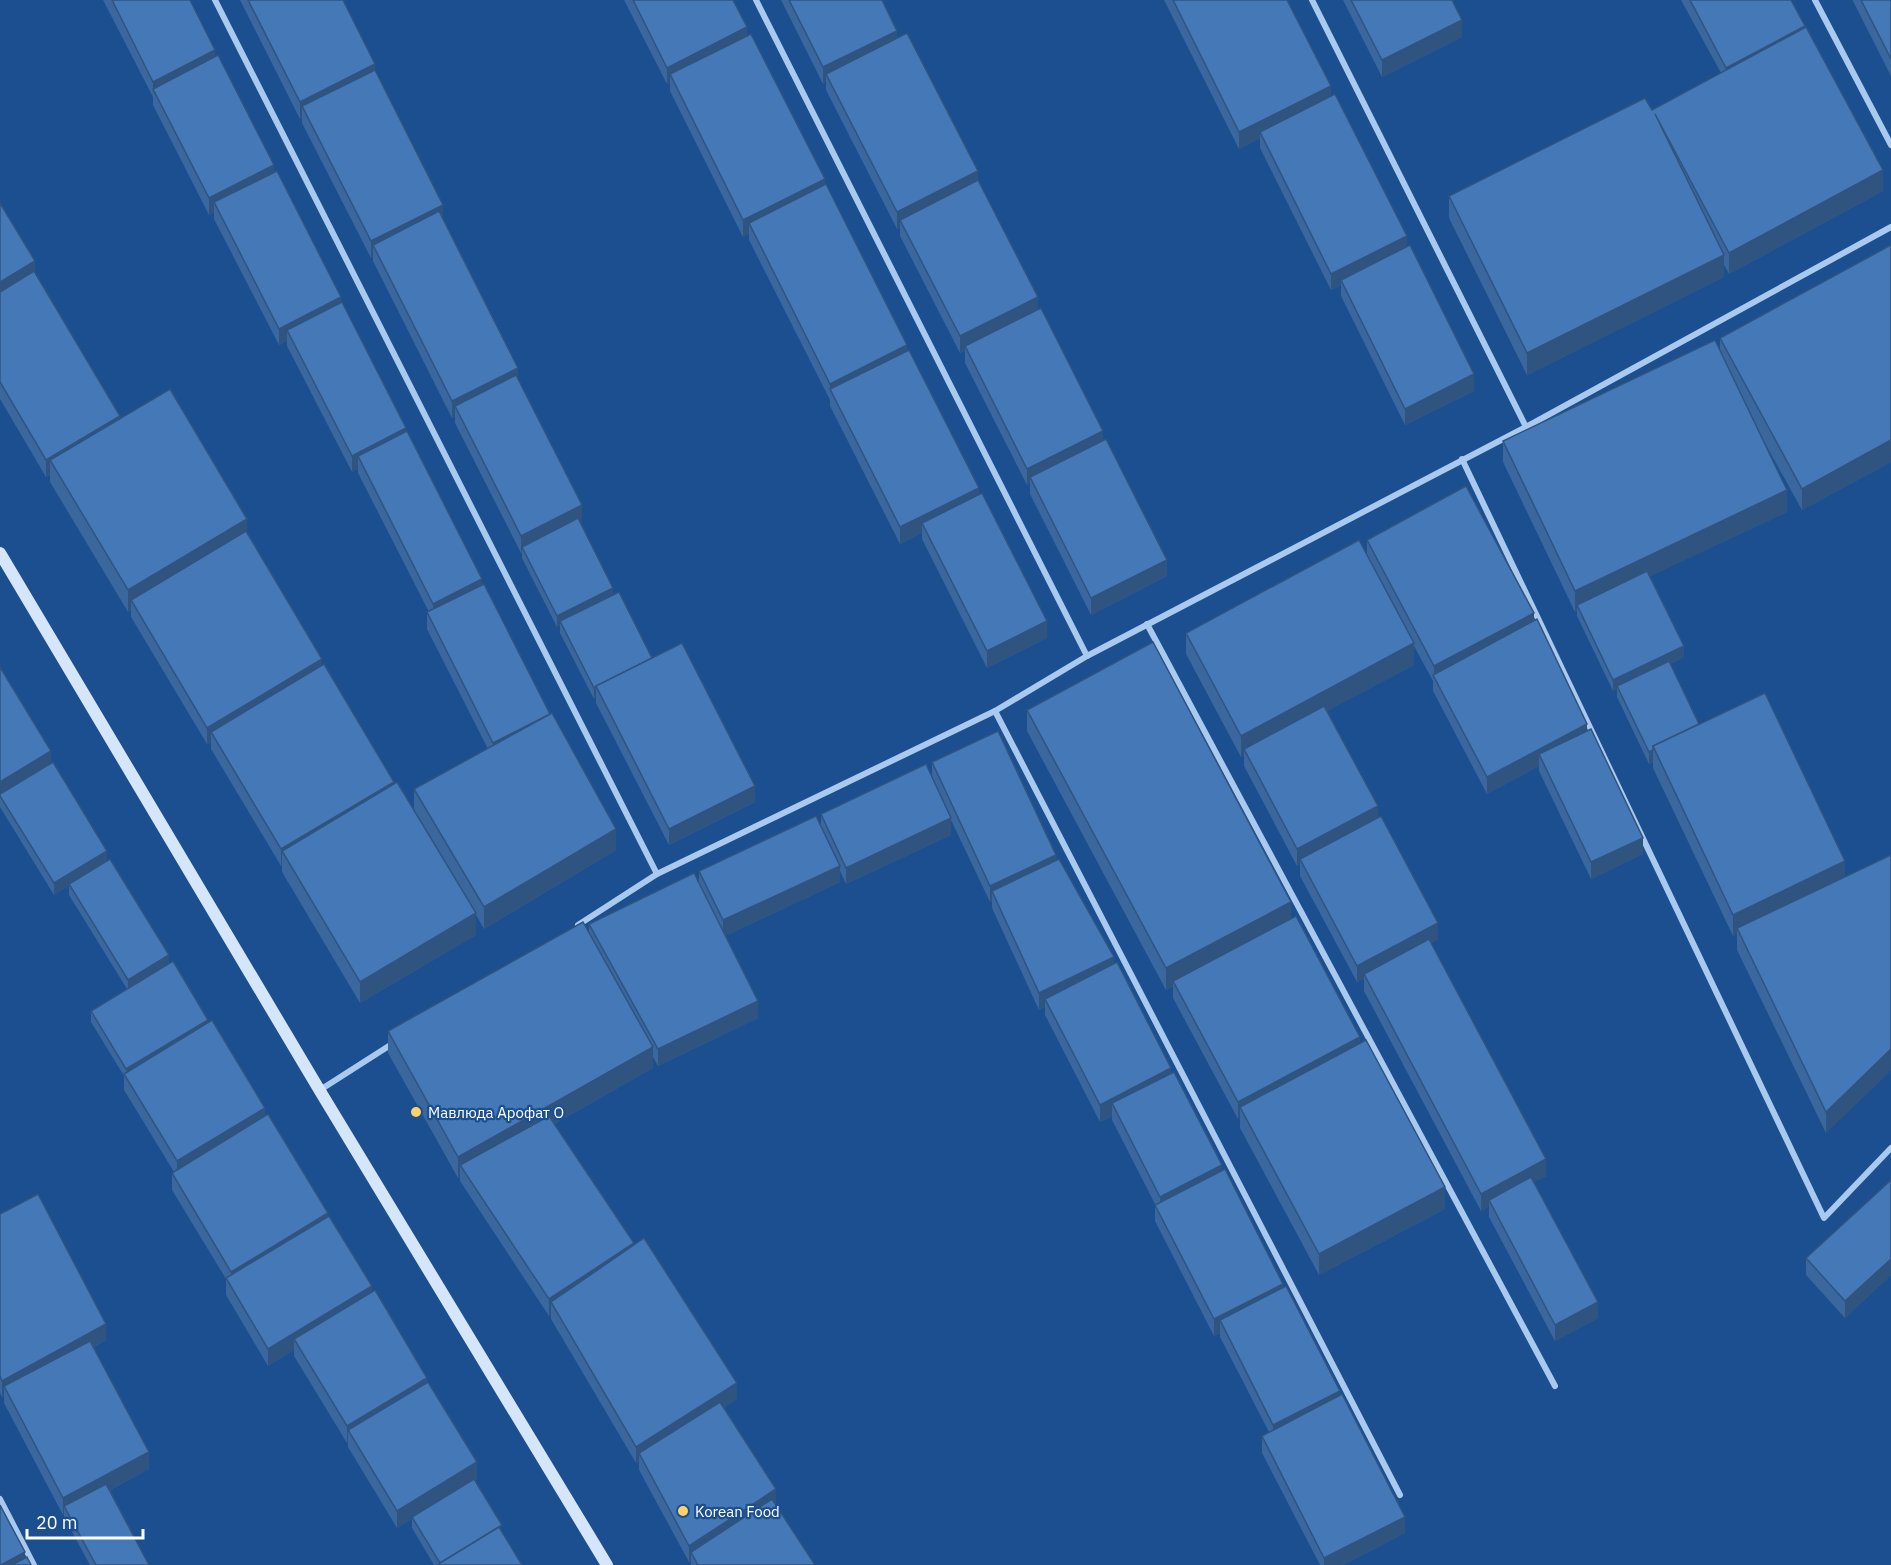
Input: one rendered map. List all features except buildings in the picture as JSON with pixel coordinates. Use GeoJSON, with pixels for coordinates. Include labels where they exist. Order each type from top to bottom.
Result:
{"type":"FeatureCollection","features":[{"type":"Feature","properties":{"kind":"main road"},"geometry":{"type":"LineString","coordinates":[[0,553],[320,1091],[607,1565]]}},
{"type":"Feature","properties":{"kind":"street"},"geometry":{"type":"LineString","coordinates":[[215,0],[657,874]]}},
{"type":"Feature","properties":{"kind":"street"},"geometry":{"type":"LineString","coordinates":[[756,0],[1088,656]]}},
{"type":"Feature","properties":{"kind":"street"},"geometry":{"type":"LineString","coordinates":[[1312,0],[1526,427]]}},
{"type":"Feature","properties":{"kind":"street"},"geometry":{"type":"LineString","coordinates":[[1815,0],[1891,145]]}},
{"type":"Feature","properties":{"kind":"street"},"geometry":{"type":"LineString","coordinates":[[568,932],[657,874],[995,711],[1147,624],[1526,427],[1891,227]]}},
{"type":"Feature","properties":{"kind":"street"},"geometry":{"type":"LineString","coordinates":[[1462,459],[1824,1218],[1891,1148]]}},
{"type":"Feature","properties":{"kind":"street"},"geometry":{"type":"LineString","coordinates":[[1147,624],[1555,1386]]}},
{"type":"Feature","properties":{"kind":"street"},"geometry":{"type":"LineString","coordinates":[[995,711],[1400,1495]]}},
{"type":"Feature","properties":{"kind":"street"},"geometry":{"type":"LineString","coordinates":[[320,1091],[399,1040]]}},
{"type":"Feature","properties":{"kind":"street"},"geometry":{"type":"LineString","coordinates":[[0,1499],[34,1565]]}},
{"type":"Feature","properties":{"kind":"place","name":"Мавлюда Арофат О"},"geometry":{"type":"Point","coordinates":[416,1112]}},
{"type":"Feature","properties":{"kind":"place","name":"Korean Food"},"geometry":{"type":"Point","coordinates":[683,1511]}}]}
